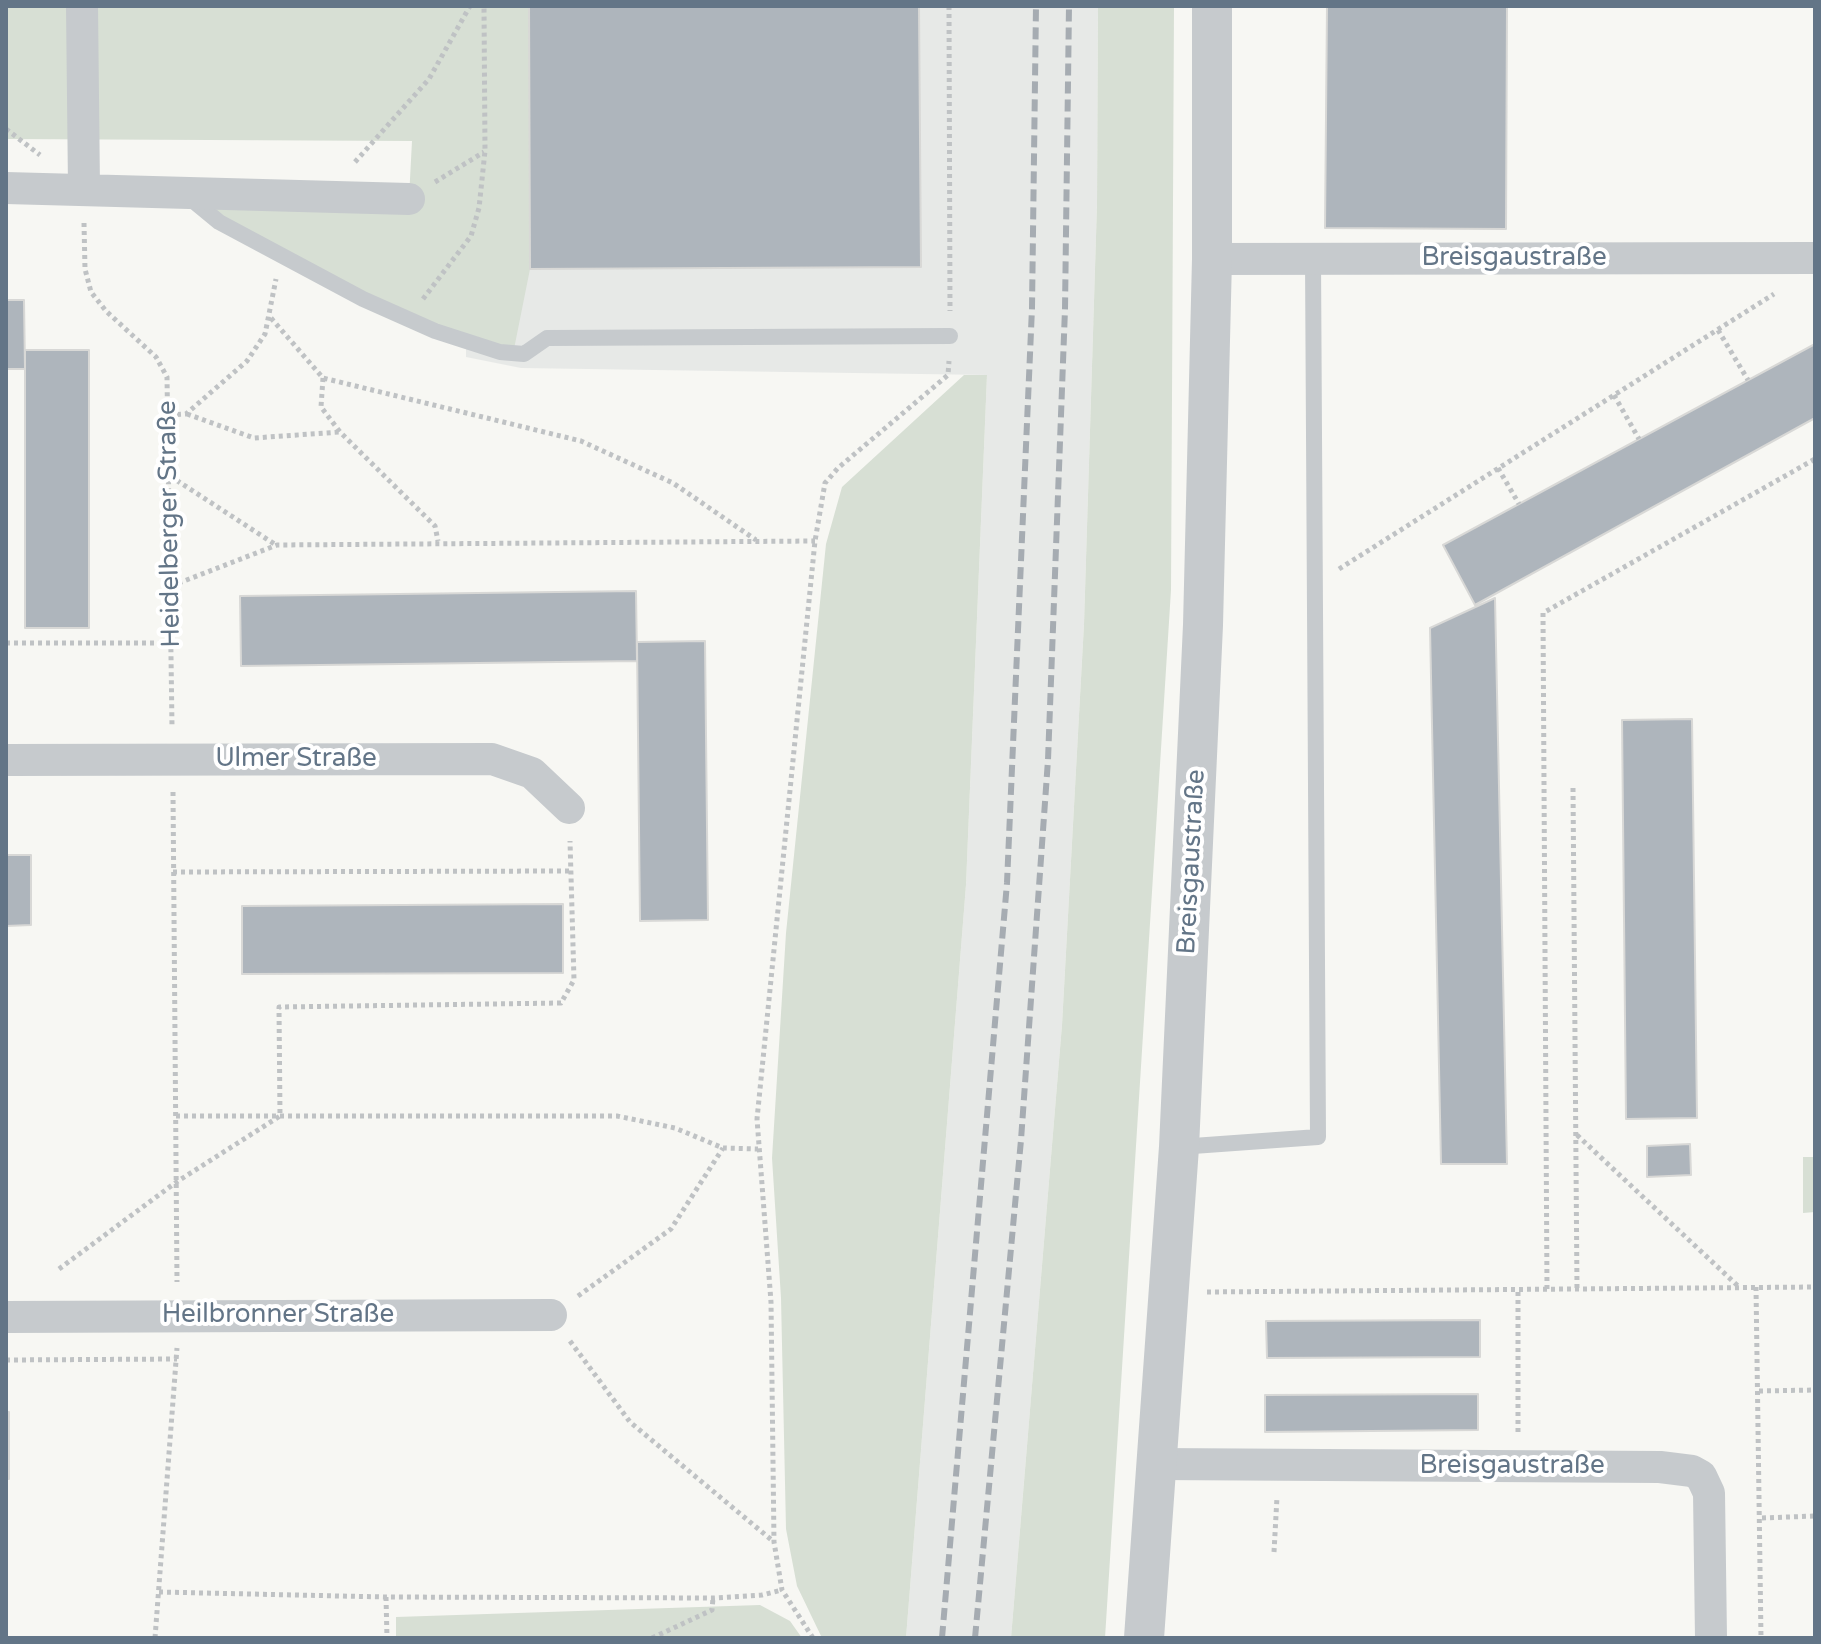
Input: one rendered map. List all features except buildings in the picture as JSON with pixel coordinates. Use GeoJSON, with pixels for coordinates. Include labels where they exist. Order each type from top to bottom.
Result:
{"type":"FeatureCollection","features":[{"type":"Feature","properties":{"kind":"street"},"geometry":{"type":"LineString","coordinates":[[82,6],[84,188]]}},
{"type":"Feature","properties":{"kind":"street","name":"Breisgaustraße"},"geometry":{"type":"LineString","coordinates":[[1144,1638],[1179,1147],[1203,625],[1212,259],[1212,6]]}},
{"type":"Feature","properties":{"kind":"street"},"geometry":{"type":"LineString","coordinates":[[6,188],[409,199]]}},
{"type":"Feature","properties":{"kind":"street","name":"Breisgaustraße"},"geometry":{"type":"LineString","coordinates":[[1212,259],[1815,258]]}},
{"type":"Feature","properties":{"kind":"street","name":"Ulmer Straße"},"geometry":{"type":"LineString","coordinates":[[6,760],[492,759],[532,773],[569,808]]}},
{"type":"Feature","properties":{"kind":"street","name":"Heilbronner Straße"},"geometry":{"type":"LineString","coordinates":[[6,1317],[551,1315]]}},
{"type":"Feature","properties":{"kind":"street","name":"Breisgaustraße"},"geometry":{"type":"LineString","coordinates":[[1157,1464],[1671,1467],[1701,1476],[1706,1483],[1710,1504],[1711,1638]]}},
{"type":"Feature","properties":{"kind":"lane"},"geometry":{"type":"LineString","coordinates":[[183,192],[219,222],[410,321],[460,341],[513,354],[524,354],[547,338],[950,336]]}},
{"type":"Feature","properties":{"kind":"lane"},"geometry":{"type":"LineString","coordinates":[[1179,1147],[1318,1137],[1313,259]]}},
{"type":"Feature","properties":{"kind":"path"},"geometry":{"type":"LineString","coordinates":[[326,196],[429,79],[470,6]]}},
{"type":"Feature","properties":{"kind":"path"},"geometry":{"type":"LineString","coordinates":[[410,321],[471,236],[479,208],[485,151],[484,6]]}},
{"type":"Feature","properties":{"kind":"path"},"geometry":{"type":"LineString","coordinates":[[813,1638],[782,1590],[774,1542],[771,1302],[757,1119],[815,541],[825,483],[948,375],[949,6]]}},
{"type":"Feature","properties":{"kind":"path"},"geometry":{"type":"LineString","coordinates":[[409,199],[485,151]]}},
{"type":"Feature","properties":{"kind":"path","name":"Heidelberger Straße"},"geometry":{"type":"LineString","coordinates":[[84,188],[88,284],[106,311],[160,363],[167,377],[173,734]]}},
{"type":"Feature","properties":{"kind":"path"},"geometry":{"type":"LineString","coordinates":[[186,414],[247,361],[265,334],[271,318],[275,281],[286,258]]}},
{"type":"Feature","properties":{"kind":"path"},"geometry":{"type":"LineString","coordinates":[[1315,584],[1779,291]]}},
{"type":"Feature","properties":{"kind":"path"},"geometry":{"type":"LineString","coordinates":[[271,318],[323,378],[581,441],[673,483],[756,541]]}},
{"type":"Feature","properties":{"kind":"path"},"geometry":{"type":"LineString","coordinates":[[1718,330],[1748,380]]}},
{"type":"Feature","properties":{"kind":"path"},"geometry":{"type":"LineString","coordinates":[[323,378],[321,407],[340,432],[435,526],[438,541]]}},
{"type":"Feature","properties":{"kind":"path"},"geometry":{"type":"LineString","coordinates":[[1614,395],[1639,439]]}},
{"type":"Feature","properties":{"kind":"path"},"geometry":{"type":"LineString","coordinates":[[169,415],[186,414],[254,438],[340,432]]}},
{"type":"Feature","properties":{"kind":"path"},"geometry":{"type":"LineString","coordinates":[[1547,1289],[1543,613],[1815,459]]}},
{"type":"Feature","properties":{"kind":"path"},"geometry":{"type":"LineString","coordinates":[[1498,468],[1519,504]]}},
{"type":"Feature","properties":{"kind":"path"},"geometry":{"type":"LineString","coordinates":[[170,476],[277,545]]}},
{"type":"Feature","properties":{"kind":"path"},"geometry":{"type":"LineString","coordinates":[[171,586],[277,545],[438,541],[815,541]]}},
{"type":"Feature","properties":{"kind":"path"},"geometry":{"type":"LineString","coordinates":[[6,643],[171,643]]}},
{"type":"Feature","properties":{"kind":"path"},"geometry":{"type":"LineString","coordinates":[[173,786],[177,1292]]}},
{"type":"Feature","properties":{"kind":"path"},"geometry":{"type":"LineString","coordinates":[[1573,788],[1577,1289]]}},
{"type":"Feature","properties":{"kind":"path"},"geometry":{"type":"LineString","coordinates":[[173,872],[570,871],[574,980],[561,1003],[279,1007],[280,1116]]}},
{"type":"Feature","properties":{"kind":"path"},"geometry":{"type":"LineString","coordinates":[[176,1116],[617,1116],[664,1125],[723,1148],[758,1149]]}},
{"type":"Feature","properties":{"kind":"path"},"geometry":{"type":"LineString","coordinates":[[59,1269],[175,1183],[280,1116]]}},
{"type":"Feature","properties":{"kind":"path"},"geometry":{"type":"LineString","coordinates":[[1576,1134],[1739,1287]]}},
{"type":"Feature","properties":{"kind":"path"},"geometry":{"type":"LineString","coordinates":[[723,1148],[671,1229],[551,1315],[630,1422],[774,1542]]}},
{"type":"Feature","properties":{"kind":"path"},"geometry":{"type":"LineString","coordinates":[[1756,1287],[1762,1518],[1761,1638]]}},
{"type":"Feature","properties":{"kind":"path"},"geometry":{"type":"LineString","coordinates":[[1170,1292],[1815,1287]]}},
{"type":"Feature","properties":{"kind":"path"},"geometry":{"type":"LineString","coordinates":[[1518,1289],[1518,1465]]}},
{"type":"Feature","properties":{"kind":"path"},"geometry":{"type":"LineString","coordinates":[[155,1638],[177,1344]]}},
{"type":"Feature","properties":{"kind":"path"},"geometry":{"type":"LineString","coordinates":[[6,1360],[177,1359]]}},
{"type":"Feature","properties":{"kind":"path"},"geometry":{"type":"LineString","coordinates":[[1759,1391],[1815,1390]]}},
{"type":"Feature","properties":{"kind":"path"},"geometry":{"type":"LineString","coordinates":[[1274,1552],[1278,1466]]}},
{"type":"Feature","properties":{"kind":"path"},"geometry":{"type":"LineString","coordinates":[[1762,1518],[1815,1516]]}},
{"type":"Feature","properties":{"kind":"path"},"geometry":{"type":"LineString","coordinates":[[159,1592],[386,1597],[713,1598],[762,1595],[782,1590]]}},
{"type":"Feature","properties":{"kind":"path"},"geometry":{"type":"LineString","coordinates":[[386,1597],[387,1638]]}},
{"type":"Feature","properties":{"kind":"path"},"geometry":{"type":"LineString","coordinates":[[652,1638],[712,1610],[713,1598]]}},
{"type":"Feature","properties":{"kind":"shaded area"},"geometry":{"type":"Polygon","coordinates":[[[6,6],[529,6],[530,269],[513,354],[460,341],[197,207],[409,198],[412,141],[6,139],[6,6]]]}},
{"type":"Feature","properties":{"kind":"shaded area"},"geometry":{"type":"Polygon","coordinates":[[[467,6],[1098,6],[1097,204],[1084,624],[1062,1025],[1011,1638],[906,1638],[966,885],[987,375],[521,368],[466,357],[467,6]]]}},
{"type":"Feature","properties":{"kind":"shaded area"},"geometry":{"type":"Polygon","coordinates":[[[1098,6],[1174,6],[1171,590],[1105,1638],[1011,1638],[1062,1025],[1084,624],[1097,204],[1098,6]]]}},
{"type":"Feature","properties":{"kind":"shaded area"},"geometry":{"type":"Polygon","coordinates":[[[964,375],[987,375],[966,885],[906,1638],[822,1638],[797,1586],[786,1529],[781,1298],[772,1158],[786,933],[826,544],[842,487],[964,375]]]}},
{"type":"Feature","properties":{"kind":"shaded area"},"geometry":{"type":"Polygon","coordinates":[[[1803,1157],[1815,1157],[1815,1212],[1803,1213],[1803,1157]]]}},
{"type":"Feature","properties":{"kind":"shaded area"},"geometry":{"type":"Polygon","coordinates":[[[760,1605],[790,1621],[802,1638],[396,1638],[396,1617],[760,1605]]]}},
{"type":"Feature","properties":{"kind":"railway"},"geometry":{"type":"LineString","coordinates":[[942,1638],[1007,883],[1032,308],[1036,6]]}},
{"type":"Feature","properties":{"kind":"railway"},"geometry":{"type":"LineString","coordinates":[[975,1638],[1021,1140],[1048,760],[1065,309],[1069,6]]}}]}
